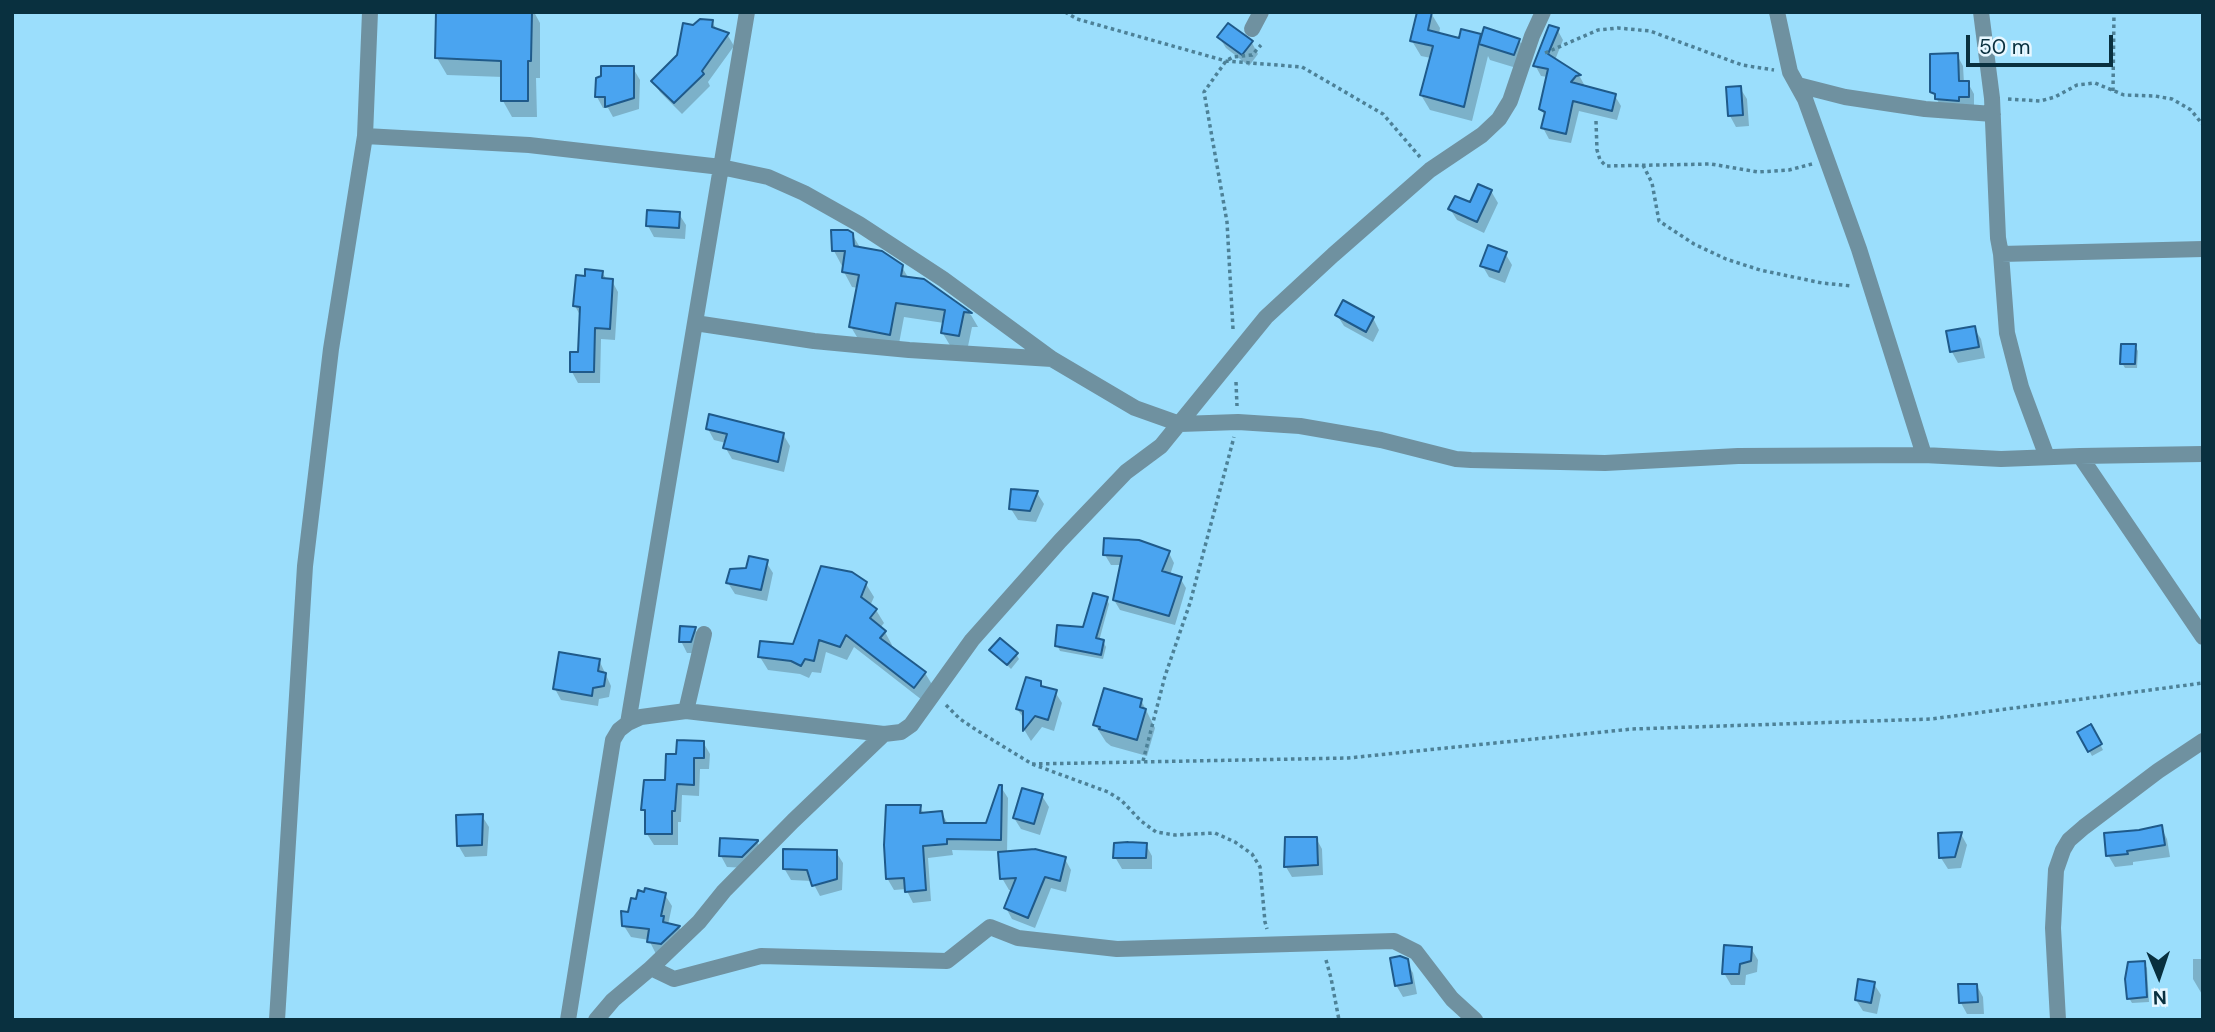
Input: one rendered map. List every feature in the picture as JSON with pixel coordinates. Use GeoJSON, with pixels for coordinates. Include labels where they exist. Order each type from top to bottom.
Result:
{"type":"FeatureCollection","features":[{"type":"Feature","properties":{"kind":"street"},"geometry":{"type":"LineString","coordinates":[[277,1020],[305,566],[331,349],[365,136],[370,12]]}},
{"type":"Feature","properties":{"kind":"street"},"geometry":{"type":"LineString","coordinates":[[628,723],[747,12]]}},
{"type":"Feature","properties":{"kind":"street"},"geometry":{"type":"LineString","coordinates":[[1252,29],[1261,12]]}},
{"type":"Feature","properties":{"kind":"street"},"geometry":{"type":"LineString","coordinates":[[568,1020],[613,740],[620,730],[628,723],[641,718],[686,711],[884,734],[895,734],[911,725],[972,640],[1126,472],[1161,446],[1266,317],[1332,254],[1361,232],[1430,170],[1482,135],[1499,119],[1510,101],[1543,12]]}},
{"type":"Feature","properties":{"kind":"street"},"geometry":{"type":"LineString","coordinates":[[1777,12],[1794,78],[1805,99],[1827,159],[1924,455]]}},
{"type":"Feature","properties":{"kind":"street"},"geometry":{"type":"LineString","coordinates":[[1981,12],[1993,106],[1998,238],[2007,333],[2021,387],[2048,457]]}},
{"type":"Feature","properties":{"kind":"street"},"geometry":{"type":"LineString","coordinates":[[1794,78],[1845,97],[1925,109],[1993,106]]}},
{"type":"Feature","properties":{"kind":"street"},"geometry":{"type":"LineString","coordinates":[[365,136],[529,145],[721,166],[768,177],[848,218],[943,279],[1052,359],[1135,408],[1180,424],[1238,422],[1300,426],[1471,460],[1605,463],[1738,456],[1924,455],[2001,459],[2203,454]]}},
{"type":"Feature","properties":{"kind":"street"},"geometry":{"type":"LineString","coordinates":[[2001,254],[2203,249]]}},
{"type":"Feature","properties":{"kind":"street"},"geometry":{"type":"LineString","coordinates":[[695,323],[814,341],[1052,359]]}},
{"type":"Feature","properties":{"kind":"street"},"geometry":{"type":"LineString","coordinates":[[2080,456],[2203,637]]}},
{"type":"Feature","properties":{"kind":"street"},"geometry":{"type":"LineString","coordinates":[[686,711],[705,634]]}},
{"type":"Feature","properties":{"kind":"street"},"geometry":{"type":"LineString","coordinates":[[596,1020],[613,1000],[699,922],[724,891],[884,734]]}},
{"type":"Feature","properties":{"kind":"street"},"geometry":{"type":"LineString","coordinates":[[2058,1020],[2053,928],[2056,870],[2063,850],[2069,840],[2084,827],[2203,741]]}},
{"type":"Feature","properties":{"kind":"street"},"geometry":{"type":"LineString","coordinates":[[651,968],[674,979],[761,956],[947,961],[990,927],[1018,938],[1117,949],[1394,941],[1416,951],[1452,999],[1475,1020]]}},
{"type":"Feature","properties":{"kind":"path"},"geometry":{"type":"LineString","coordinates":[[1065,12],[1077,19],[1226,61],[1302,67],[1383,114],[1430,170]]}},
{"type":"Feature","properties":{"kind":"path"},"geometry":{"type":"LineString","coordinates":[[2113,91],[2114,12]]}},
{"type":"Feature","properties":{"kind":"path"},"geometry":{"type":"LineString","coordinates":[[1524,61],[1598,30],[1618,28],[1650,32],[1742,65],[1794,78]]}},
{"type":"Feature","properties":{"kind":"path"},"geometry":{"type":"LineString","coordinates":[[1143,761],[1165,676],[1190,603],[1238,422],[1227,222],[1204,92],[1226,61],[1233,57],[1252,55],[1260,47],[1262,33],[1252,29]]}},
{"type":"Feature","properties":{"kind":"path"},"geometry":{"type":"LineString","coordinates":[[1993,106],[2040,101],[2088,82],[2124,94],[2172,99],[2191,110],[2203,125]]}},
{"type":"Feature","properties":{"kind":"path"},"geometry":{"type":"LineString","coordinates":[[1596,121],[1597,150],[1600,160],[1606,166],[1688,163],[1721,165],[1758,172],[1790,170],[1827,159]]}},
{"type":"Feature","properties":{"kind":"path"},"geometry":{"type":"LineString","coordinates":[[1643,165],[1653,184],[1659,221],[1694,244],[1726,259],[1760,270],[1822,283],[1871,288]]}},
{"type":"Feature","properties":{"kind":"path"},"geometry":{"type":"LineString","coordinates":[[1032,764],[1348,758],[1632,729],[1931,719],[2203,683]]}},
{"type":"Feature","properties":{"kind":"path"},"geometry":{"type":"LineString","coordinates":[[935,690],[960,719],[1032,764],[1108,792],[1121,800],[1156,832],[1175,835],[1215,833],[1252,854],[1260,867],[1265,922],[1269,932]]}},
{"type":"Feature","properties":{"kind":"path"},"geometry":{"type":"LineString","coordinates":[[1321,953],[1331,978],[1339,1020]]}},
{"type":"Feature","properties":{"kind":"building"},"geometry":{"type":"Polygon","coordinates":[[[436,12],[532,12],[528,101],[501,101],[501,61],[435,58],[436,12]]]}},
{"type":"Feature","properties":{"kind":"building"},"geometry":{"type":"Polygon","coordinates":[[[1417,12],[1432,12],[1428,30],[1459,38],[1461,29],[1481,34],[1464,107],[1420,95],[1433,46],[1410,41],[1417,12]]]}},
{"type":"Feature","properties":{"kind":"building"},"geometry":{"type":"Polygon","coordinates":[[[700,19],[713,20],[712,27],[729,33],[702,71],[704,74],[674,103],[651,81],[677,55],[683,23],[693,25],[700,19]]]}},
{"type":"Feature","properties":{"kind":"building"},"geometry":{"type":"Polygon","coordinates":[[[1228,23],[1253,41],[1242,55],[1217,37],[1228,23]]]}},
{"type":"Feature","properties":{"kind":"building"},"geometry":{"type":"Polygon","coordinates":[[[1549,25],[1559,28],[1548,54],[1581,75],[1571,82],[1616,94],[1612,111],[1573,101],[1566,134],[1541,128],[1545,112],[1539,109],[1548,69],[1533,66],[1549,25]]]}},
{"type":"Feature","properties":{"kind":"building"},"geometry":{"type":"Polygon","coordinates":[[[1484,27],[1520,39],[1514,55],[1479,44],[1484,27]]]}},
{"type":"Feature","properties":{"kind":"building"},"geometry":{"type":"Polygon","coordinates":[[[1958,53],[1959,81],[1969,81],[1969,97],[1959,97],[1959,101],[1935,99],[1935,94],[1930,92],[1930,54],[1958,53]]]}},
{"type":"Feature","properties":{"kind":"building"},"geometry":{"type":"Polygon","coordinates":[[[601,66],[634,66],[634,98],[605,107],[605,97],[595,97],[596,78],[601,76],[601,66]]]}},
{"type":"Feature","properties":{"kind":"building"},"geometry":{"type":"Polygon","coordinates":[[[1741,86],[1743,115],[1728,116],[1726,87],[1741,86]]]}},
{"type":"Feature","properties":{"kind":"building"},"geometry":{"type":"Polygon","coordinates":[[[1478,184],[1492,190],[1477,222],[1448,209],[1455,196],[1470,202],[1478,184]]]}},
{"type":"Feature","properties":{"kind":"building"},"geometry":{"type":"Polygon","coordinates":[[[647,210],[680,212],[679,228],[646,226],[647,210]]]}},
{"type":"Feature","properties":{"kind":"building"},"geometry":{"type":"Polygon","coordinates":[[[831,230],[848,230],[853,233],[854,246],[882,251],[903,265],[901,276],[924,279],[972,313],[964,312],[959,336],[941,333],[945,310],[896,303],[890,335],[849,327],[859,275],[842,272],[845,251],[832,251],[831,230]]]}},
{"type":"Feature","properties":{"kind":"building"},"geometry":{"type":"Polygon","coordinates":[[[1488,245],[1507,252],[1499,272],[1480,266],[1488,245]]]}},
{"type":"Feature","properties":{"kind":"building"},"geometry":{"type":"Polygon","coordinates":[[[585,269],[603,271],[602,278],[613,279],[610,329],[595,328],[594,372],[570,372],[570,352],[578,352],[580,307],[573,306],[576,275],[585,276],[585,269]]]}},
{"type":"Feature","properties":{"kind":"building"},"geometry":{"type":"Polygon","coordinates":[[[1343,300],[1374,317],[1366,332],[1335,315],[1343,300]]]}},
{"type":"Feature","properties":{"kind":"building"},"geometry":{"type":"Polygon","coordinates":[[[1975,326],[1979,347],[1950,352],[1946,331],[1975,326]]]}},
{"type":"Feature","properties":{"kind":"building"},"geometry":{"type":"Polygon","coordinates":[[[2121,344],[2136,344],[2135,364],[2120,364],[2121,344]]]}},
{"type":"Feature","properties":{"kind":"building"},"geometry":{"type":"Polygon","coordinates":[[[709,414],[784,433],[778,462],[723,448],[727,434],[706,429],[709,414]]]}},
{"type":"Feature","properties":{"kind":"building"},"geometry":{"type":"Polygon","coordinates":[[[1011,489],[1038,491],[1030,511],[1009,509],[1011,489]]]}},
{"type":"Feature","properties":{"kind":"building"},"geometry":{"type":"Polygon","coordinates":[[[1104,538],[1139,540],[1170,551],[1162,571],[1182,577],[1169,616],[1113,600],[1122,556],[1103,555],[1104,538]]]}},
{"type":"Feature","properties":{"kind":"building"},"geometry":{"type":"Polygon","coordinates":[[[749,556],[768,560],[761,590],[726,583],[730,569],[746,568],[749,556]]]}},
{"type":"Feature","properties":{"kind":"building"},"geometry":{"type":"Polygon","coordinates":[[[821,566],[852,572],[867,582],[861,597],[877,609],[870,618],[886,631],[880,638],[926,672],[914,688],[846,635],[840,647],[819,640],[814,661],[805,659],[801,666],[791,661],[758,657],[760,641],[793,644],[821,566]]]}},
{"type":"Feature","properties":{"kind":"building"},"geometry":{"type":"Polygon","coordinates":[[[1093,593],[1108,597],[1096,638],[1104,640],[1101,655],[1055,646],[1057,625],[1083,627],[1093,593]]]}},
{"type":"Feature","properties":{"kind":"building"},"geometry":{"type":"Polygon","coordinates":[[[680,626],[696,627],[691,642],[679,642],[680,626]]]}},
{"type":"Feature","properties":{"kind":"building"},"geometry":{"type":"Polygon","coordinates":[[[1000,638],[1018,653],[1007,665],[989,650],[1000,638]]]}},
{"type":"Feature","properties":{"kind":"building"},"geometry":{"type":"Polygon","coordinates":[[[559,652],[600,659],[598,671],[606,673],[604,686],[593,688],[592,696],[553,689],[559,652]]]}},
{"type":"Feature","properties":{"kind":"building"},"geometry":{"type":"Polygon","coordinates":[[[1026,677],[1041,681],[1041,686],[1057,690],[1048,720],[1035,716],[1023,731],[1023,711],[1016,709],[1026,677]]]}},
{"type":"Feature","properties":{"kind":"building"},"geometry":{"type":"Polygon","coordinates":[[[1104,688],[1142,699],[1140,707],[1146,709],[1137,740],[1093,725],[1104,688]]]}},
{"type":"Feature","properties":{"kind":"building"},"geometry":{"type":"Polygon","coordinates":[[[2091,724],[2102,744],[2088,752],[2077,732],[2091,724]]]}},
{"type":"Feature","properties":{"kind":"building"},"geometry":{"type":"Polygon","coordinates":[[[677,740],[704,741],[704,758],[694,758],[694,785],[677,784],[675,811],[672,811],[672,834],[645,834],[645,810],[641,810],[644,780],[665,780],[666,754],[676,754],[677,740]]]}},
{"type":"Feature","properties":{"kind":"building"},"geometry":{"type":"Polygon","coordinates":[[[999,785],[1002,785],[1001,840],[947,839],[947,844],[923,846],[926,890],[905,892],[904,878],[886,879],[886,805],[921,805],[920,813],[942,811],[944,823],[986,823],[999,785]]]}},
{"type":"Feature","properties":{"kind":"building"},"geometry":{"type":"Polygon","coordinates":[[[1022,788],[1043,794],[1034,824],[1013,818],[1022,788]]]}},
{"type":"Feature","properties":{"kind":"building"},"geometry":{"type":"Polygon","coordinates":[[[483,814],[482,845],[457,846],[456,815],[483,814]]]}},
{"type":"Feature","properties":{"kind":"building"},"geometry":{"type":"Polygon","coordinates":[[[2162,825],[2165,845],[2106,856],[2104,833],[2162,825]]]}},
{"type":"Feature","properties":{"kind":"building"},"geometry":{"type":"Polygon","coordinates":[[[1962,832],[1955,857],[1939,858],[1938,833],[1962,832]]]}},
{"type":"Feature","properties":{"kind":"building"},"geometry":{"type":"Polygon","coordinates":[[[1285,837],[1317,837],[1318,865],[1284,867],[1285,837]]]}},
{"type":"Feature","properties":{"kind":"building"},"geometry":{"type":"Polygon","coordinates":[[[720,838],[758,841],[742,857],[719,856],[720,838]]]}},
{"type":"Feature","properties":{"kind":"building"},"geometry":{"type":"Polygon","coordinates":[[[1114,843],[1147,843],[1146,858],[1113,858],[1114,843]]]}},
{"type":"Feature","properties":{"kind":"building"},"geometry":{"type":"Polygon","coordinates":[[[783,849],[837,850],[837,879],[812,886],[807,870],[783,869],[783,849]]]}},
{"type":"Feature","properties":{"kind":"building"},"geometry":{"type":"Polygon","coordinates":[[[1035,849],[1066,857],[1060,881],[1045,877],[1028,918],[1004,908],[1016,878],[1000,879],[998,852],[1035,849]]]}},
{"type":"Feature","properties":{"kind":"building"},"geometry":{"type":"Polygon","coordinates":[[[645,888],[666,893],[661,916],[664,916],[663,922],[680,926],[661,944],[647,942],[649,929],[622,926],[621,911],[628,912],[631,898],[636,899],[638,890],[644,892],[645,888]]]}},
{"type":"Feature","properties":{"kind":"building"},"geometry":{"type":"Polygon","coordinates":[[[1724,945],[1752,947],[1751,961],[1740,964],[1739,974],[1722,974],[1724,945]]]}},
{"type":"Feature","properties":{"kind":"building"},"geometry":{"type":"Polygon","coordinates":[[[1400,956],[1408,959],[1412,983],[1395,986],[1390,958],[1400,956]]]}},
{"type":"Feature","properties":{"kind":"building"},"geometry":{"type":"Polygon","coordinates":[[[2145,961],[2147,997],[2127,999],[2125,979],[2128,962],[2145,961]]]}},
{"type":"Feature","properties":{"kind":"building"},"geometry":{"type":"Polygon","coordinates":[[[1858,979],[1875,982],[1871,1003],[1855,1000],[1858,979]]]}},
{"type":"Feature","properties":{"kind":"building"},"geometry":{"type":"Polygon","coordinates":[[[1958,984],[1977,984],[1978,1002],[1959,1003],[1958,984]]]}}]}
